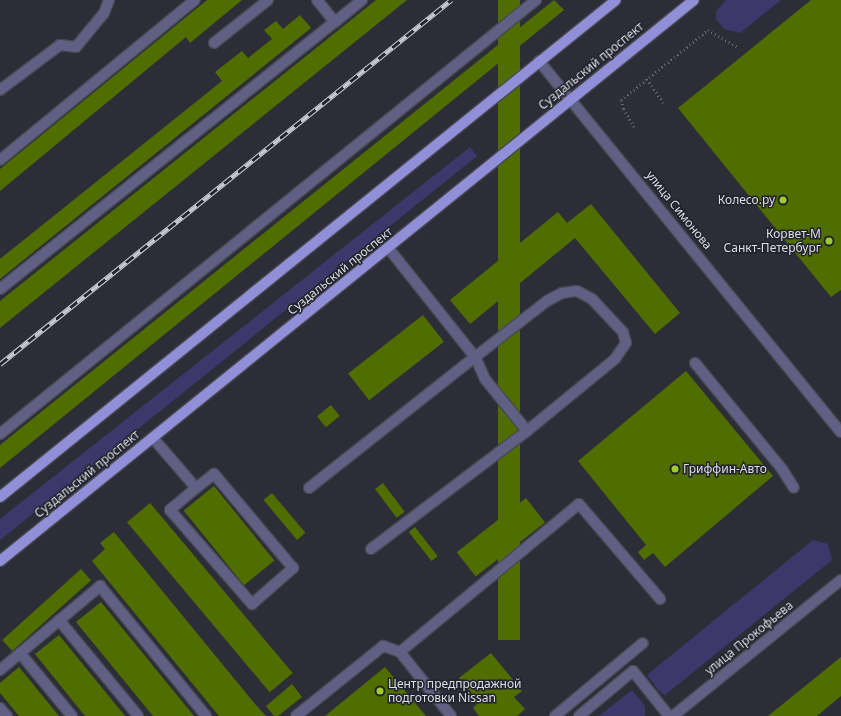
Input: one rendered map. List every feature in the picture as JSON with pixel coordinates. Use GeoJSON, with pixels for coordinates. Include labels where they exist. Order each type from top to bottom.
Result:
{"type":"FeatureCollection","features":[{"type":"Feature","properties":{"kind":"main road"},"geometry":{"type":"LineString","coordinates":[[0,497],[616,0]]}},
{"type":"Feature","properties":{"kind":"main road","name":"Суздальский проспект"},"geometry":{"type":"LineString","coordinates":[[0,561],[389,249],[694,0]]}},
{"type":"Feature","properties":{"kind":"street"},"geometry":{"type":"LineString","coordinates":[[0,90],[60,45],[76,47],[104,13],[109,0]]}},
{"type":"Feature","properties":{"kind":"street"},"geometry":{"type":"LineString","coordinates":[[0,160],[195,0]]}},
{"type":"Feature","properties":{"kind":"street"},"geometry":{"type":"LineString","coordinates":[[214,43],[268,0]]}},
{"type":"Feature","properties":{"kind":"street"},"geometry":{"type":"LineString","coordinates":[[317,0],[335,22]]}},
{"type":"Feature","properties":{"kind":"street"},"geometry":{"type":"LineString","coordinates":[[0,289],[362,0]]}},
{"type":"Feature","properties":{"kind":"street"},"geometry":{"type":"LineString","coordinates":[[0,434],[536,0]]}},
{"type":"Feature","properties":{"kind":"street","name":"улица Симонова"},"geometry":{"type":"LineString","coordinates":[[539,61],[841,432]]}},
{"type":"Feature","properties":{"kind":"street"},"geometry":{"type":"LineString","coordinates":[[389,249],[475,357],[485,379],[527,431]]}},
{"type":"Feature","properties":{"kind":"street"},"geometry":{"type":"LineString","coordinates":[[309,488],[547,301],[562,293],[577,291],[592,299],[623,332],[626,343],[615,359],[527,431],[371,549]]}},
{"type":"Feature","properties":{"kind":"street"},"geometry":{"type":"LineString","coordinates":[[695,363],[782,469],[794,488]]}},
{"type":"Feature","properties":{"kind":"street"},"geometry":{"type":"LineString","coordinates":[[153,438],[196,488]]}},
{"type":"Feature","properties":{"kind":"street"},"geometry":{"type":"LineString","coordinates":[[214,474],[293,568],[252,604],[170,510],[196,488],[214,474]]}},
{"type":"Feature","properties":{"kind":"street"},"geometry":{"type":"LineString","coordinates":[[400,652],[579,504],[660,599]]}},
{"type":"Feature","properties":{"kind":"street","name":"улица Прокофьева"},"geometry":{"type":"LineString","coordinates":[[673,716],[841,580]]}},
{"type":"Feature","properties":{"kind":"street"},"geometry":{"type":"LineString","coordinates":[[0,670],[100,586],[206,716]]}},
{"type":"Feature","properties":{"kind":"street"},"geometry":{"type":"LineString","coordinates":[[59,620],[138,716]]}},
{"type":"Feature","properties":{"kind":"street"},"geometry":{"type":"LineString","coordinates":[[554,716],[643,643]]}},
{"type":"Feature","properties":{"kind":"street"},"geometry":{"type":"LineString","coordinates":[[296,716],[383,646],[400,652],[451,716]]}},
{"type":"Feature","properties":{"kind":"street"},"geometry":{"type":"LineString","coordinates":[[20,652],[72,716]]}},
{"type":"Feature","properties":{"kind":"street"},"geometry":{"type":"LineString","coordinates":[[579,716],[633,671],[670,716]]}},
{"type":"Feature","properties":{"kind":"street"},"geometry":{"type":"LineString","coordinates":[[0,708],[7,716]]}},
{"type":"Feature","properties":{"kind":"path"},"geometry":{"type":"LineString","coordinates":[[634,127],[622,109],[621,100],[708,30],[737,47]]}},
{"type":"Feature","properties":{"kind":"path"},"geometry":{"type":"LineString","coordinates":[[647,79],[664,103]]}},
{"type":"Feature","properties":{"kind":"shaded area"},"geometry":{"type":"Polygon","coordinates":[[[726,0],[781,0],[740,33],[724,29],[716,19],[716,11],[726,0]]]}},
{"type":"Feature","properties":{"kind":"shaded area"},"geometry":{"type":"Polygon","coordinates":[[[470,147],[477,156],[0,540],[0,519],[470,147]]]}},
{"type":"Feature","properties":{"kind":"shaded area"},"geometry":{"type":"Polygon","coordinates":[[[813,540],[828,544],[832,560],[665,695],[659,691],[647,675],[813,540]]]}},
{"type":"Feature","properties":{"kind":"shaded area"},"geometry":{"type":"Polygon","coordinates":[[[632,690],[645,706],[645,716],[599,716],[632,690]]]}},
{"type":"Feature","properties":{"kind":"building"},"geometry":{"type":"Polygon","coordinates":[[[207,0],[242,0],[190,43],[186,37],[0,191],[0,169],[207,0]]]}},
{"type":"Feature","properties":{"kind":"building"},"geometry":{"type":"Polygon","coordinates":[[[376,0],[407,0],[0,328],[0,301],[376,0]]]}},
{"type":"Feature","properties":{"kind":"building"},"geometry":{"type":"Polygon","coordinates":[[[498,0],[520,0],[520,640],[498,640],[498,0]]]}},
{"type":"Feature","properties":{"kind":"building"},"geometry":{"type":"Polygon","coordinates":[[[554,0],[564,10],[0,468],[0,445],[554,0]]]}},
{"type":"Feature","properties":{"kind":"building"},"geometry":{"type":"Polygon","coordinates":[[[811,0],[841,0],[841,290],[831,297],[678,108],[811,0]]]}},
{"type":"Feature","properties":{"kind":"building"},"geometry":{"type":"Polygon","coordinates":[[[300,15],[311,28],[0,279],[0,259],[222,81],[215,72],[242,51],[248,58],[272,39],[264,30],[276,21],[283,29],[300,15]]]}},
{"type":"Feature","properties":{"kind":"building"},"geometry":{"type":"Polygon","coordinates":[[[591,204],[680,313],[655,334],[575,238],[470,324],[450,300],[558,212],[567,223],[591,204]]]}},
{"type":"Feature","properties":{"kind":"building"},"geometry":{"type":"Polygon","coordinates":[[[423,315],[444,342],[369,400],[348,373],[423,315]]]}},
{"type":"Feature","properties":{"kind":"building","name":"Гриффин-Авто"},"geometry":{"type":"Polygon","coordinates":[[[686,371],[773,476],[665,567],[653,553],[644,560],[638,552],[646,545],[578,461],[686,371]]]}},
{"type":"Feature","properties":{"kind":"building"},"geometry":{"type":"Polygon","coordinates":[[[331,405],[340,416],[326,427],[317,416],[331,405]]]}},
{"type":"Feature","properties":{"kind":"building"},"geometry":{"type":"Polygon","coordinates":[[[383,483],[405,512],[397,518],[375,489],[383,483]]]}},
{"type":"Feature","properties":{"kind":"building"},"geometry":{"type":"Polygon","coordinates":[[[214,486],[274,561],[244,585],[184,511],[214,486]]]}},
{"type":"Feature","properties":{"kind":"building"},"geometry":{"type":"Polygon","coordinates":[[[272,493],[305,533],[297,540],[264,500],[272,493]]]}},
{"type":"Feature","properties":{"kind":"building"},"geometry":{"type":"Polygon","coordinates":[[[526,498],[545,522],[476,577],[457,552],[526,498]]]}},
{"type":"Feature","properties":{"kind":"building"},"geometry":{"type":"Polygon","coordinates":[[[150,503],[293,673],[270,692],[127,522],[150,503]]]}},
{"type":"Feature","properties":{"kind":"building"},"geometry":{"type":"Polygon","coordinates":[[[415,527],[438,556],[431,561],[409,532],[415,527]]]}},
{"type":"Feature","properties":{"kind":"building"},"geometry":{"type":"Polygon","coordinates":[[[114,532],[266,716],[219,716],[92,561],[105,549],[100,543],[114,532]]]}},
{"type":"Feature","properties":{"kind":"building"},"geometry":{"type":"Polygon","coordinates":[[[81,569],[91,580],[12,651],[2,640],[81,569]]]}},
{"type":"Feature","properties":{"kind":"building"},"geometry":{"type":"Polygon","coordinates":[[[101,602],[194,716],[153,716],[76,622],[101,602]]]}},
{"type":"Feature","properties":{"kind":"building"},"geometry":{"type":"Polygon","coordinates":[[[59,635],[125,716],[85,716],[35,654],[59,635]]]}},
{"type":"Feature","properties":{"kind":"building"},"geometry":{"type":"Polygon","coordinates":[[[491,653],[522,691],[514,697],[525,709],[517,716],[479,716],[473,708],[479,702],[459,678],[491,653]]]}},
{"type":"Feature","properties":{"kind":"building"},"geometry":{"type":"Polygon","coordinates":[[[841,657],[841,696],[817,716],[768,716],[841,657]]]}},
{"type":"Feature","properties":{"kind":"building"},"geometry":{"type":"Polygon","coordinates":[[[19,667],[59,716],[19,716],[0,693],[0,683],[19,667]]]}},
{"type":"Feature","properties":{"kind":"building","name":"Центр предпродажной подготовки Nissan"},"geometry":{"type":"Polygon","coordinates":[[[385,667],[426,716],[325,716],[385,667]]]}},
{"type":"Feature","properties":{"kind":"building"},"geometry":{"type":"Polygon","coordinates":[[[292,684],[302,697],[278,716],[274,716],[266,706],[292,684]]]}},
{"type":"Feature","properties":{"kind":"railway"},"geometry":{"type":"LineString","coordinates":[[0,364],[451,0]]}},
{"type":"Feature","properties":{"kind":"place","name":"Колесо.ру"},"geometry":{"type":"Point","coordinates":[783,200]}},
{"type":"Feature","properties":{"kind":"place","name":"Корвет-М Санкт-Петербург"},"geometry":{"type":"Point","coordinates":[829,241]}},
{"type":"Feature","properties":{"kind":"place","name":"Гриффин-Авто"},"geometry":{"type":"Point","coordinates":[675,469]}},
{"type":"Feature","properties":{"kind":"place","name":"Центр предпродажной подготовки Nissan"},"geometry":{"type":"Point","coordinates":[380,691]}}]}
